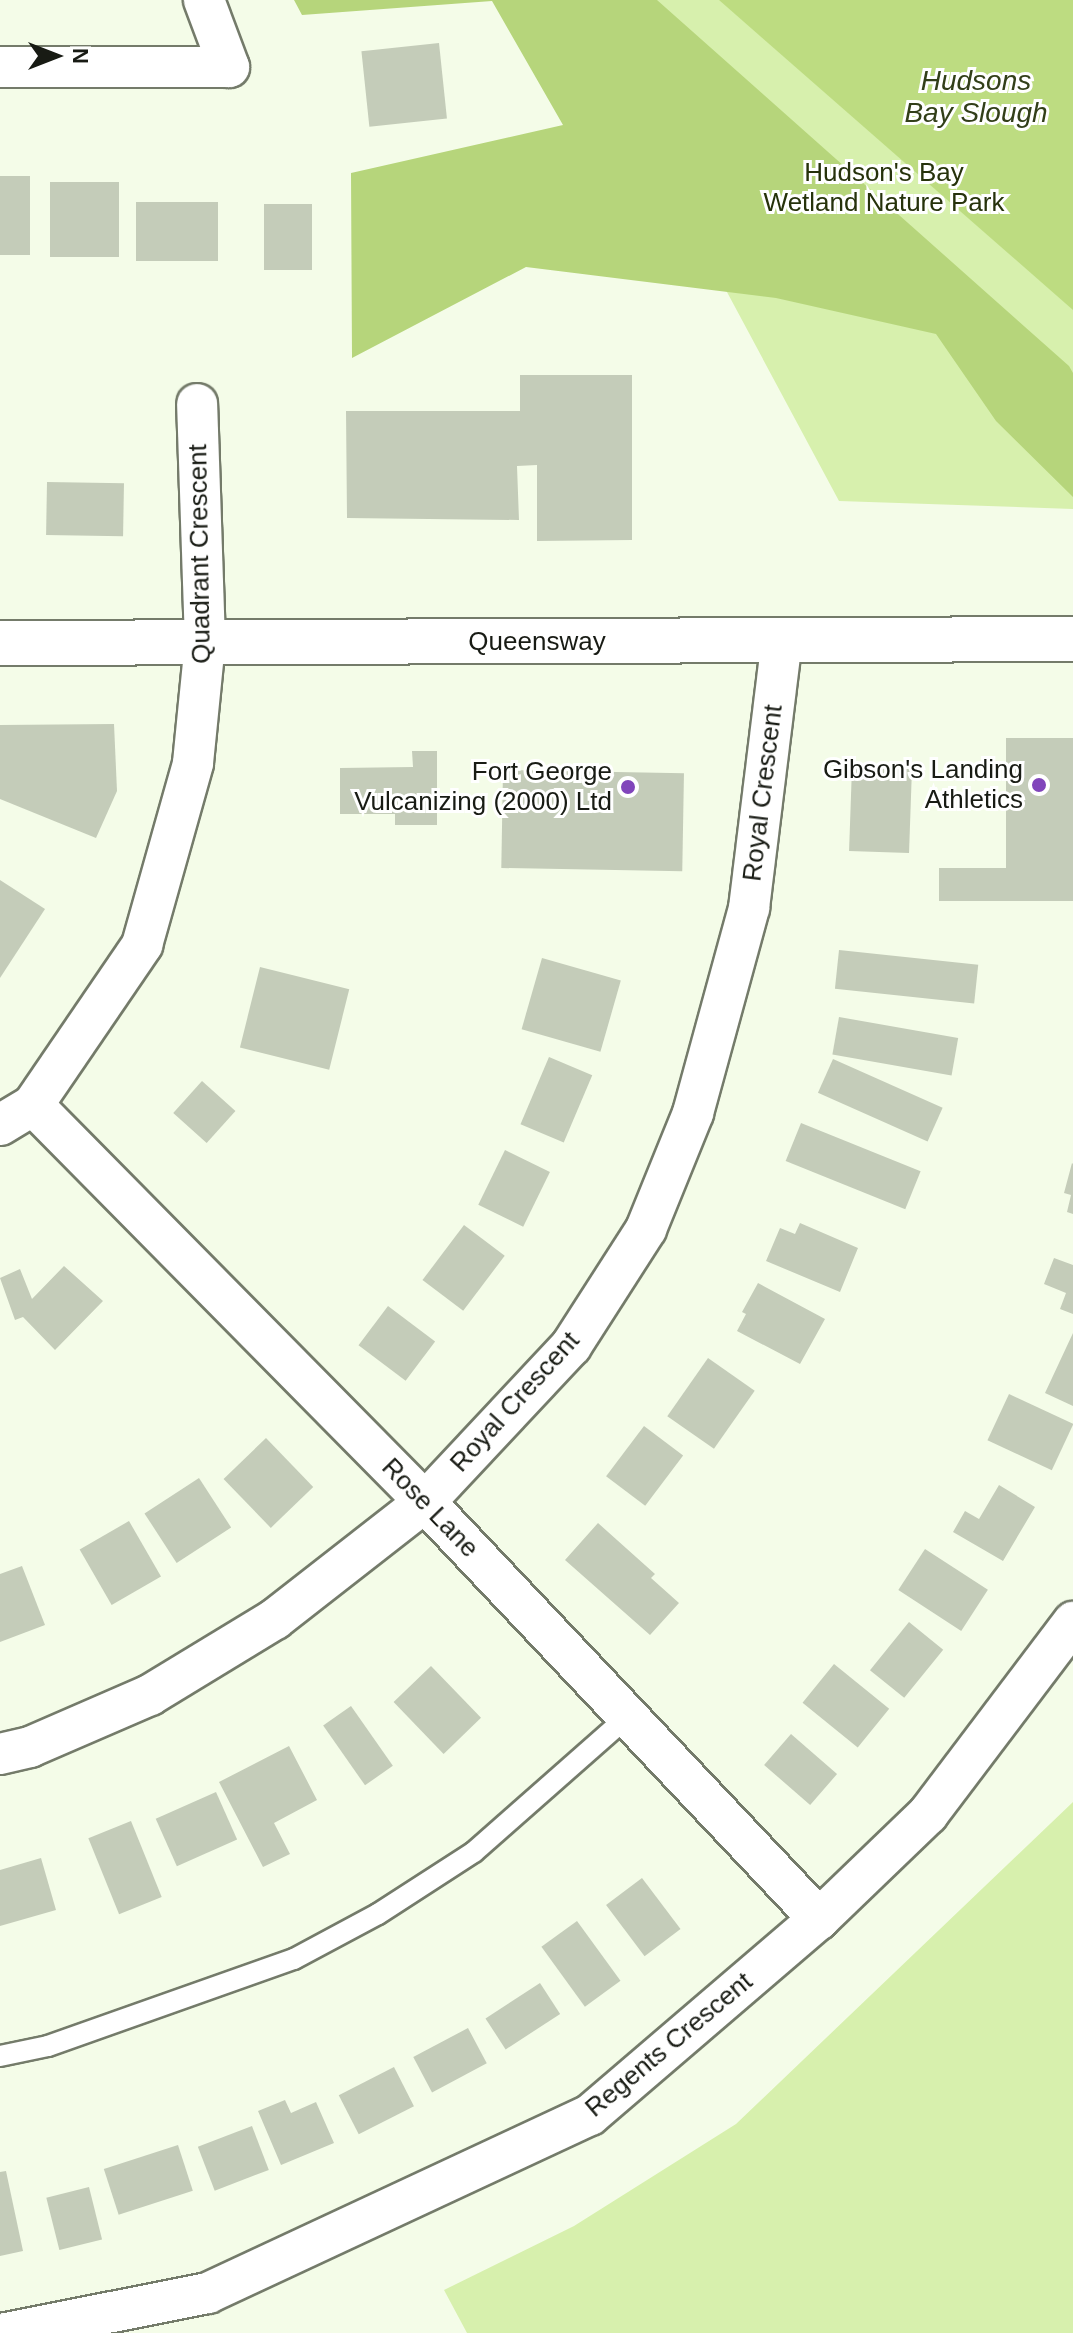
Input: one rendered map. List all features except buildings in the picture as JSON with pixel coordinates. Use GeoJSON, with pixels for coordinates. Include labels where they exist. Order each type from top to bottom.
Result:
{"type":"FeatureCollection","features":[{"type":"Feature","properties":{"kind":"main road","name":"Queensway"},"geometry":{"type":"LineString","coordinates":[[0,643],[1073,639]]}},
{"type":"Feature","properties":{"kind":"street"},"geometry":{"type":"LineString","coordinates":[[0,67],[229,67],[204,0]]}},
{"type":"Feature","properties":{"kind":"street","name":"Quadrant Crescent"},"geometry":{"type":"LineString","coordinates":[[16,1115],[142,945],[193,763],[205,642],[197,404]]}},
{"type":"Feature","properties":{"kind":"street","name":"Royal Crescent"},"geometry":{"type":"LineString","coordinates":[[0,1754],[30,1747],[150,1695],[275,1619],[425,1502],[571,1346],[646,1229],[693,1113],[749,908],[782,641]]}},
{"type":"Feature","properties":{"kind":"street","name":"Rose Lane"},"geometry":{"type":"LineString","coordinates":[[16,1115],[425,1502],[819,1919]]}},
{"type":"Feature","properties":{"kind":"street","name":"Regents Crescent"},"geometry":{"type":"LineString","coordinates":[[6,2333],[208,2293],[590,2115],[819,1919],[928,1814],[1073,1622]]}},
{"type":"Feature","properties":{"kind":"lane"},"geometry":{"type":"LineString","coordinates":[[0,2056],[48,2046],[294,1959],[378,1914],[474,1852],[628,1716]]}},
{"type":"Feature","properties":{"kind":"green space","name":"Hudson's Bay Wetland Nature Park"},"geometry":{"type":"Polygon","coordinates":[[[533,0],[1073,0],[1073,509],[839,501],[661,169],[533,0]]]}},
{"type":"Feature","properties":{"kind":"green space"},"geometry":{"type":"Polygon","coordinates":[[[1073,1802],[1073,2333],[467,2333],[444,2290],[574,2226],[736,2124],[1073,1802]]]}},
{"type":"Feature","properties":{"kind":"shaded area"},"geometry":{"type":"Polygon","coordinates":[[[294,0],[657,0],[1069,366],[1073,373],[1073,497],[996,421],[936,334],[776,298],[526,267],[352,358],[351,173],[563,125],[492,1],[302,15],[294,0]]]}},
{"type":"Feature","properties":{"kind":"water","name":"Hudsons Bay Slough"},"geometry":{"type":"Polygon","coordinates":[[[719,0],[1073,0],[1073,310],[719,0]]]}},
{"type":"Feature","properties":{"kind":"place","name":"Gibson's Landing Athletics"},"geometry":{"type":"Point","coordinates":[1039,785]}},
{"type":"Feature","properties":{"kind":"place","name":"Fort George Vulcanizing (2000) Ltd"},"geometry":{"type":"Point","coordinates":[628,787]}}]}
